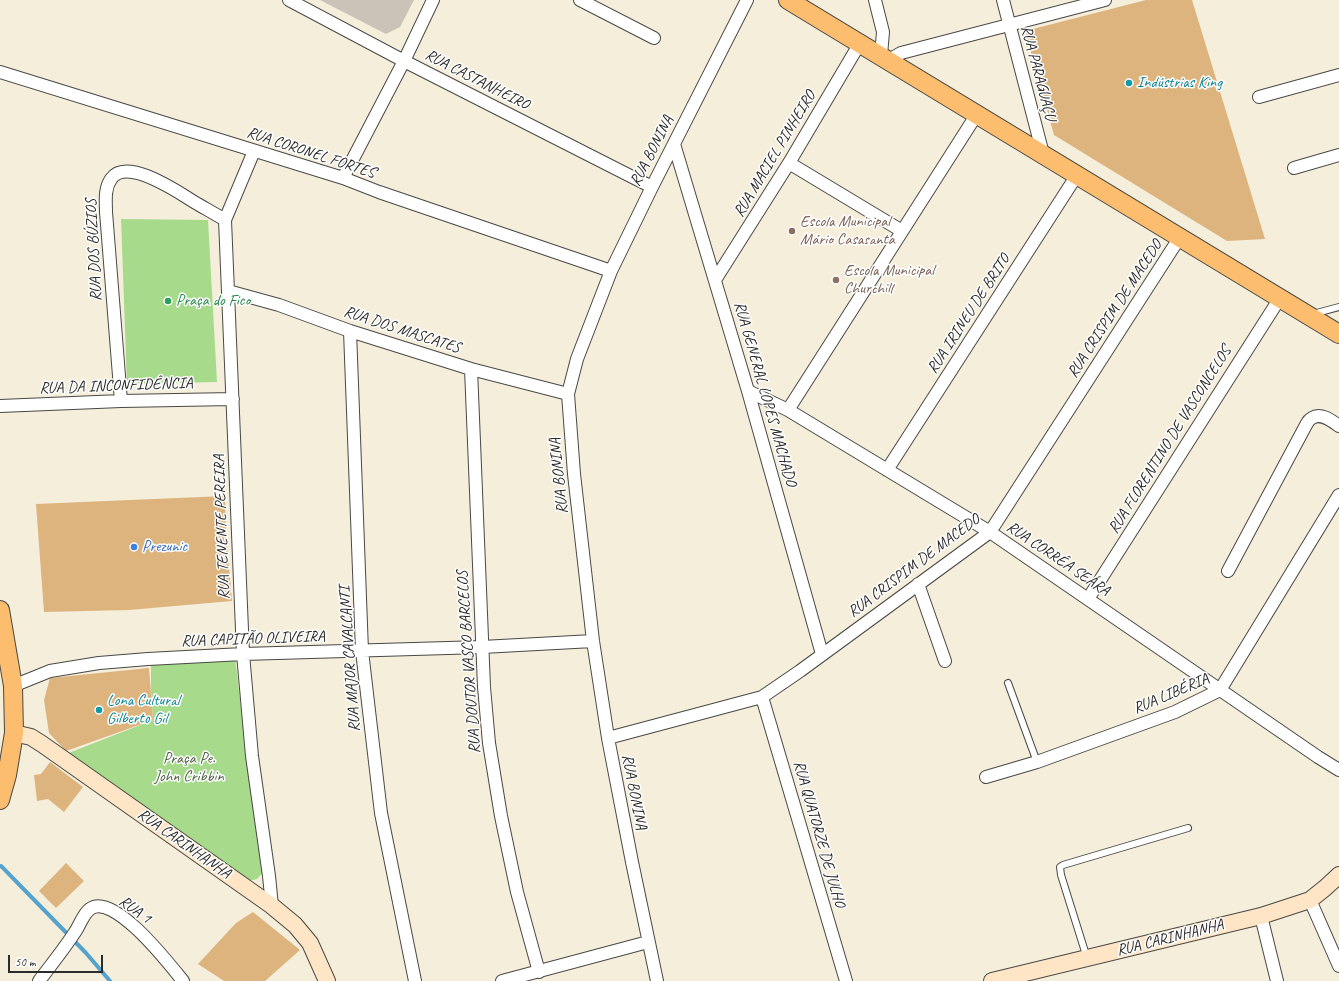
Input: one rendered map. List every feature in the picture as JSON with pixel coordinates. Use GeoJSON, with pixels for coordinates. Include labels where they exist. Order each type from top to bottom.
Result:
{"type":"FeatureCollection","features":[{"type":"Feature","properties":{"kind":"main road"},"geometry":{"type":"LineString","coordinates":[[788,0],[808,7],[860,43],[1339,334]]}},
{"type":"Feature","properties":{"kind":"main road"},"geometry":{"type":"LineString","coordinates":[[0,610],[13,686],[7,733],[8,775],[0,800]]}},
{"type":"Feature","properties":{"kind":"street","name":"RUA CASTANHEIRO"},"geometry":{"type":"LineString","coordinates":[[289,0],[404,61],[652,187]]}},
{"type":"Feature","properties":{"kind":"street"},"geometry":{"type":"LineString","coordinates":[[343,178],[404,61],[433,0]]}},
{"type":"Feature","properties":{"kind":"street"},"geometry":{"type":"LineString","coordinates":[[580,0],[654,38]]}},
{"type":"Feature","properties":{"kind":"street","name":"RUA BONINA"},"geometry":{"type":"LineString","coordinates":[[658,981],[648,942],[608,738],[594,641],[574,474],[568,394],[577,359],[611,271],[747,0]]}},
{"type":"Feature","properties":{"kind":"street"},"geometry":{"type":"LineString","coordinates":[[875,0],[883,32],[885,58],[1105,0]]}},
{"type":"Feature","properties":{"kind":"street","name":"RUA PARAGUAÇU"},"geometry":{"type":"LineString","coordinates":[[1003,0],[1043,154]]}},
{"type":"Feature","properties":{"kind":"street","name":"RUA MACIEL PINHEIRO"},"geometry":{"type":"LineString","coordinates":[[715,280],[789,163],[860,43]]}},
{"type":"Feature","properties":{"kind":"street","name":"RUA CORONEL FORTES"},"geometry":{"type":"LineString","coordinates":[[0,72],[343,178],[386,195],[611,271]]}},
{"type":"Feature","properties":{"kind":"street"},"geometry":{"type":"LineString","coordinates":[[1259,97],[1339,75]]}},
{"type":"Feature","properties":{"kind":"street"},"geometry":{"type":"LineString","coordinates":[[788,410],[976,114]]}},
{"type":"Feature","properties":{"kind":"street","name":"RUA GENERAL LOPES MACHADO"},"geometry":{"type":"LineString","coordinates":[[674,144],[748,391],[822,654]]}},
{"type":"Feature","properties":{"kind":"street","name":"RUA TENENTE PEREIRA"},"geometry":{"type":"LineString","coordinates":[[254,151],[225,220],[243,654],[252,756],[272,906]]}},
{"type":"Feature","properties":{"kind":"street"},"geometry":{"type":"LineString","coordinates":[[1294,168],[1339,155]]}},
{"type":"Feature","properties":{"kind":"street"},"geometry":{"type":"LineString","coordinates":[[789,163],[902,230]]}},
{"type":"Feature","properties":{"kind":"street","name":"RUA DOS BÚZIOS"},"geometry":{"type":"LineString","coordinates":[[121,401],[106,212],[106,192],[108,184],[116,174],[123,172],[132,172],[146,176],[166,184],[225,220]]}},
{"type":"Feature","properties":{"kind":"street","name":"RUA IRINEU DE BRITO"},"geometry":{"type":"LineString","coordinates":[[887,470],[1077,175]]}},
{"type":"Feature","properties":{"kind":"street","name":"RUA CRISPIM DE MACEDO"},"geometry":{"type":"LineString","coordinates":[[608,738],[762,697],[990,532],[1180,237]]}},
{"type":"Feature","properties":{"kind":"street","name":"RUA DOS MASCATES"},"geometry":{"type":"LineString","coordinates":[[228,291],[278,305],[350,331],[471,369],[568,394]]}},
{"type":"Feature","properties":{"kind":"street","name":"RUA FLORENTINO DE VASCONCELOS"},"geometry":{"type":"LineString","coordinates":[[1088,599],[1280,298]]}},
{"type":"Feature","properties":{"kind":"street","name":"RUA MAJOR CAVALCANTI"},"geometry":{"type":"LineString","coordinates":[[350,331],[362,651],[382,813],[415,981]]}},
{"type":"Feature","properties":{"kind":"street","name":"RUA DOUTOR VASCO BARCELOS"},"geometry":{"type":"LineString","coordinates":[[471,369],[484,687],[494,776],[517,892],[539,972]]}},
{"type":"Feature","properties":{"kind":"street","name":"RUA CORRÊA SEÁRA"},"geometry":{"type":"LineString","coordinates":[[748,391],[788,410],[990,532],[1339,770]]}},
{"type":"Feature","properties":{"kind":"street","name":"RUA DA INCONFIDÊNCIA"},"geometry":{"type":"LineString","coordinates":[[0,406],[121,401],[233,399]]}},
{"type":"Feature","properties":{"kind":"street"},"geometry":{"type":"LineString","coordinates":[[1228,570],[1306,425],[1312,418],[1320,416],[1339,426]]}},
{"type":"Feature","properties":{"kind":"street","name":"RUA LIBÉRIA"},"geometry":{"type":"LineString","coordinates":[[986,777],[1037,762],[1175,712],[1220,690],[1339,495]]}},
{"type":"Feature","properties":{"kind":"street"},"geometry":{"type":"LineString","coordinates":[[918,584],[945,661]]}},
{"type":"Feature","properties":{"kind":"street","name":"RUA CAPITÃO OLIVEIRA"},"geometry":{"type":"LineString","coordinates":[[13,686],[50,671],[99,663],[243,654],[482,647],[594,641]]}},
{"type":"Feature","properties":{"kind":"street","name":"RUA QUATORZE DE JULHO"},"geometry":{"type":"LineString","coordinates":[[762,697],[846,981]]}},
{"type":"Feature","properties":{"kind":"street","name":"RUA CARINHANHA"},"geometry":{"type":"LineString","coordinates":[[7,733],[31,737],[42,744],[272,906],[295,925],[310,943],[327,981]]}},
{"type":"Feature","properties":{"kind":"street","name":"RUA CARINHANHA"},"geometry":{"type":"LineString","coordinates":[[992,981],[1261,916],[1310,900],[1339,875]]}},
{"type":"Feature","properties":{"kind":"street"},"geometry":{"type":"LineString","coordinates":[[1310,900],[1339,966]]}},
{"type":"Feature","properties":{"kind":"street","name":"RUA 1"},"geometry":{"type":"LineString","coordinates":[[40,981],[89,910],[94,906],[101,906],[116,913],[144,935],[183,981]]}},
{"type":"Feature","properties":{"kind":"street"},"geometry":{"type":"LineString","coordinates":[[1261,916],[1277,981]]}},
{"type":"Feature","properties":{"kind":"street"},"geometry":{"type":"LineString","coordinates":[[502,981],[648,942]]}},
{"type":"Feature","properties":{"kind":"lane"},"geometry":{"type":"LineString","coordinates":[[1308,315],[1339,307]]}},
{"type":"Feature","properties":{"kind":"lane"},"geometry":{"type":"LineString","coordinates":[[1008,683],[1037,762]]}},
{"type":"Feature","properties":{"kind":"lane"},"geometry":{"type":"LineString","coordinates":[[1087,958],[1060,868],[1063,865],[1188,828]]}},
{"type":"Feature","properties":{"kind":"shaded area"},"geometry":{"type":"Polygon","coordinates":[[[320,0],[414,0],[400,27],[386,34],[320,0]]]}},
{"type":"Feature","properties":{"kind":"green space","name":"Praça do Fico"},"geometry":{"type":"Polygon","coordinates":[[[121,219],[208,220],[217,382],[127,384],[121,219]]]}},
{"type":"Feature","properties":{"kind":"green space","name":"Praça Pe. John Cribbin"},"geometry":{"type":"Polygon","coordinates":[[[235,657],[247,758],[266,869],[257,879],[244,882],[66,754],[153,720],[151,665],[235,657]]]}},
{"type":"Feature","properties":{"kind":"building","name":"Indústrias King"},"geometry":{"type":"Polygon","coordinates":[[[1146,0],[1192,0],[1265,239],[1227,241],[1054,135],[1025,31],[1146,0]]]}},
{"type":"Feature","properties":{"kind":"building","name":"Prezunic"},"geometry":{"type":"Polygon","coordinates":[[[225,496],[226,533],[232,601],[129,610],[44,612],[36,504],[225,496]]]}},
{"type":"Feature","properties":{"kind":"building","name":"Lona Cultural Gilberto Gil"},"geometry":{"type":"Polygon","coordinates":[[[149,668],[153,720],[66,751],[49,733],[44,700],[50,678],[149,668]]]}},
{"type":"Feature","properties":{"kind":"building"},"geometry":{"type":"Polygon","coordinates":[[[50,762],[83,787],[64,812],[48,799],[37,801],[34,775],[41,774],[50,762]]]}},
{"type":"Feature","properties":{"kind":"building"},"geometry":{"type":"Polygon","coordinates":[[[66,863],[84,881],[56,908],[39,891],[66,863]]]}},
{"type":"Feature","properties":{"kind":"building"},"geometry":{"type":"Polygon","coordinates":[[[253,912],[300,950],[265,981],[224,981],[198,964],[236,923],[253,912]]]}},
{"type":"Feature","properties":{"kind":"waterway"},"geometry":{"type":"LineString","coordinates":[[1,866],[86,953],[110,981]]}},
{"type":"Feature","properties":{"kind":"place","name":"Indústrias King"},"geometry":{"type":"Point","coordinates":[1129,83]}},
{"type":"Feature","properties":{"kind":"place","name":"Escola Municipal Mário Casasanta"},"geometry":{"type":"Point","coordinates":[792,231]}},
{"type":"Feature","properties":{"kind":"place","name":"Escola Municipal Churchill"},"geometry":{"type":"Point","coordinates":[836,280]}},
{"type":"Feature","properties":{"kind":"place","name":"Praça do Fico"},"geometry":{"type":"Point","coordinates":[168,301]}},
{"type":"Feature","properties":{"kind":"place","name":"Prezunic"},"geometry":{"type":"Point","coordinates":[134,547]}},
{"type":"Feature","properties":{"kind":"place","name":"Lona Cultural Gilberto Gil"},"geometry":{"type":"Point","coordinates":[99,710]}}]}
